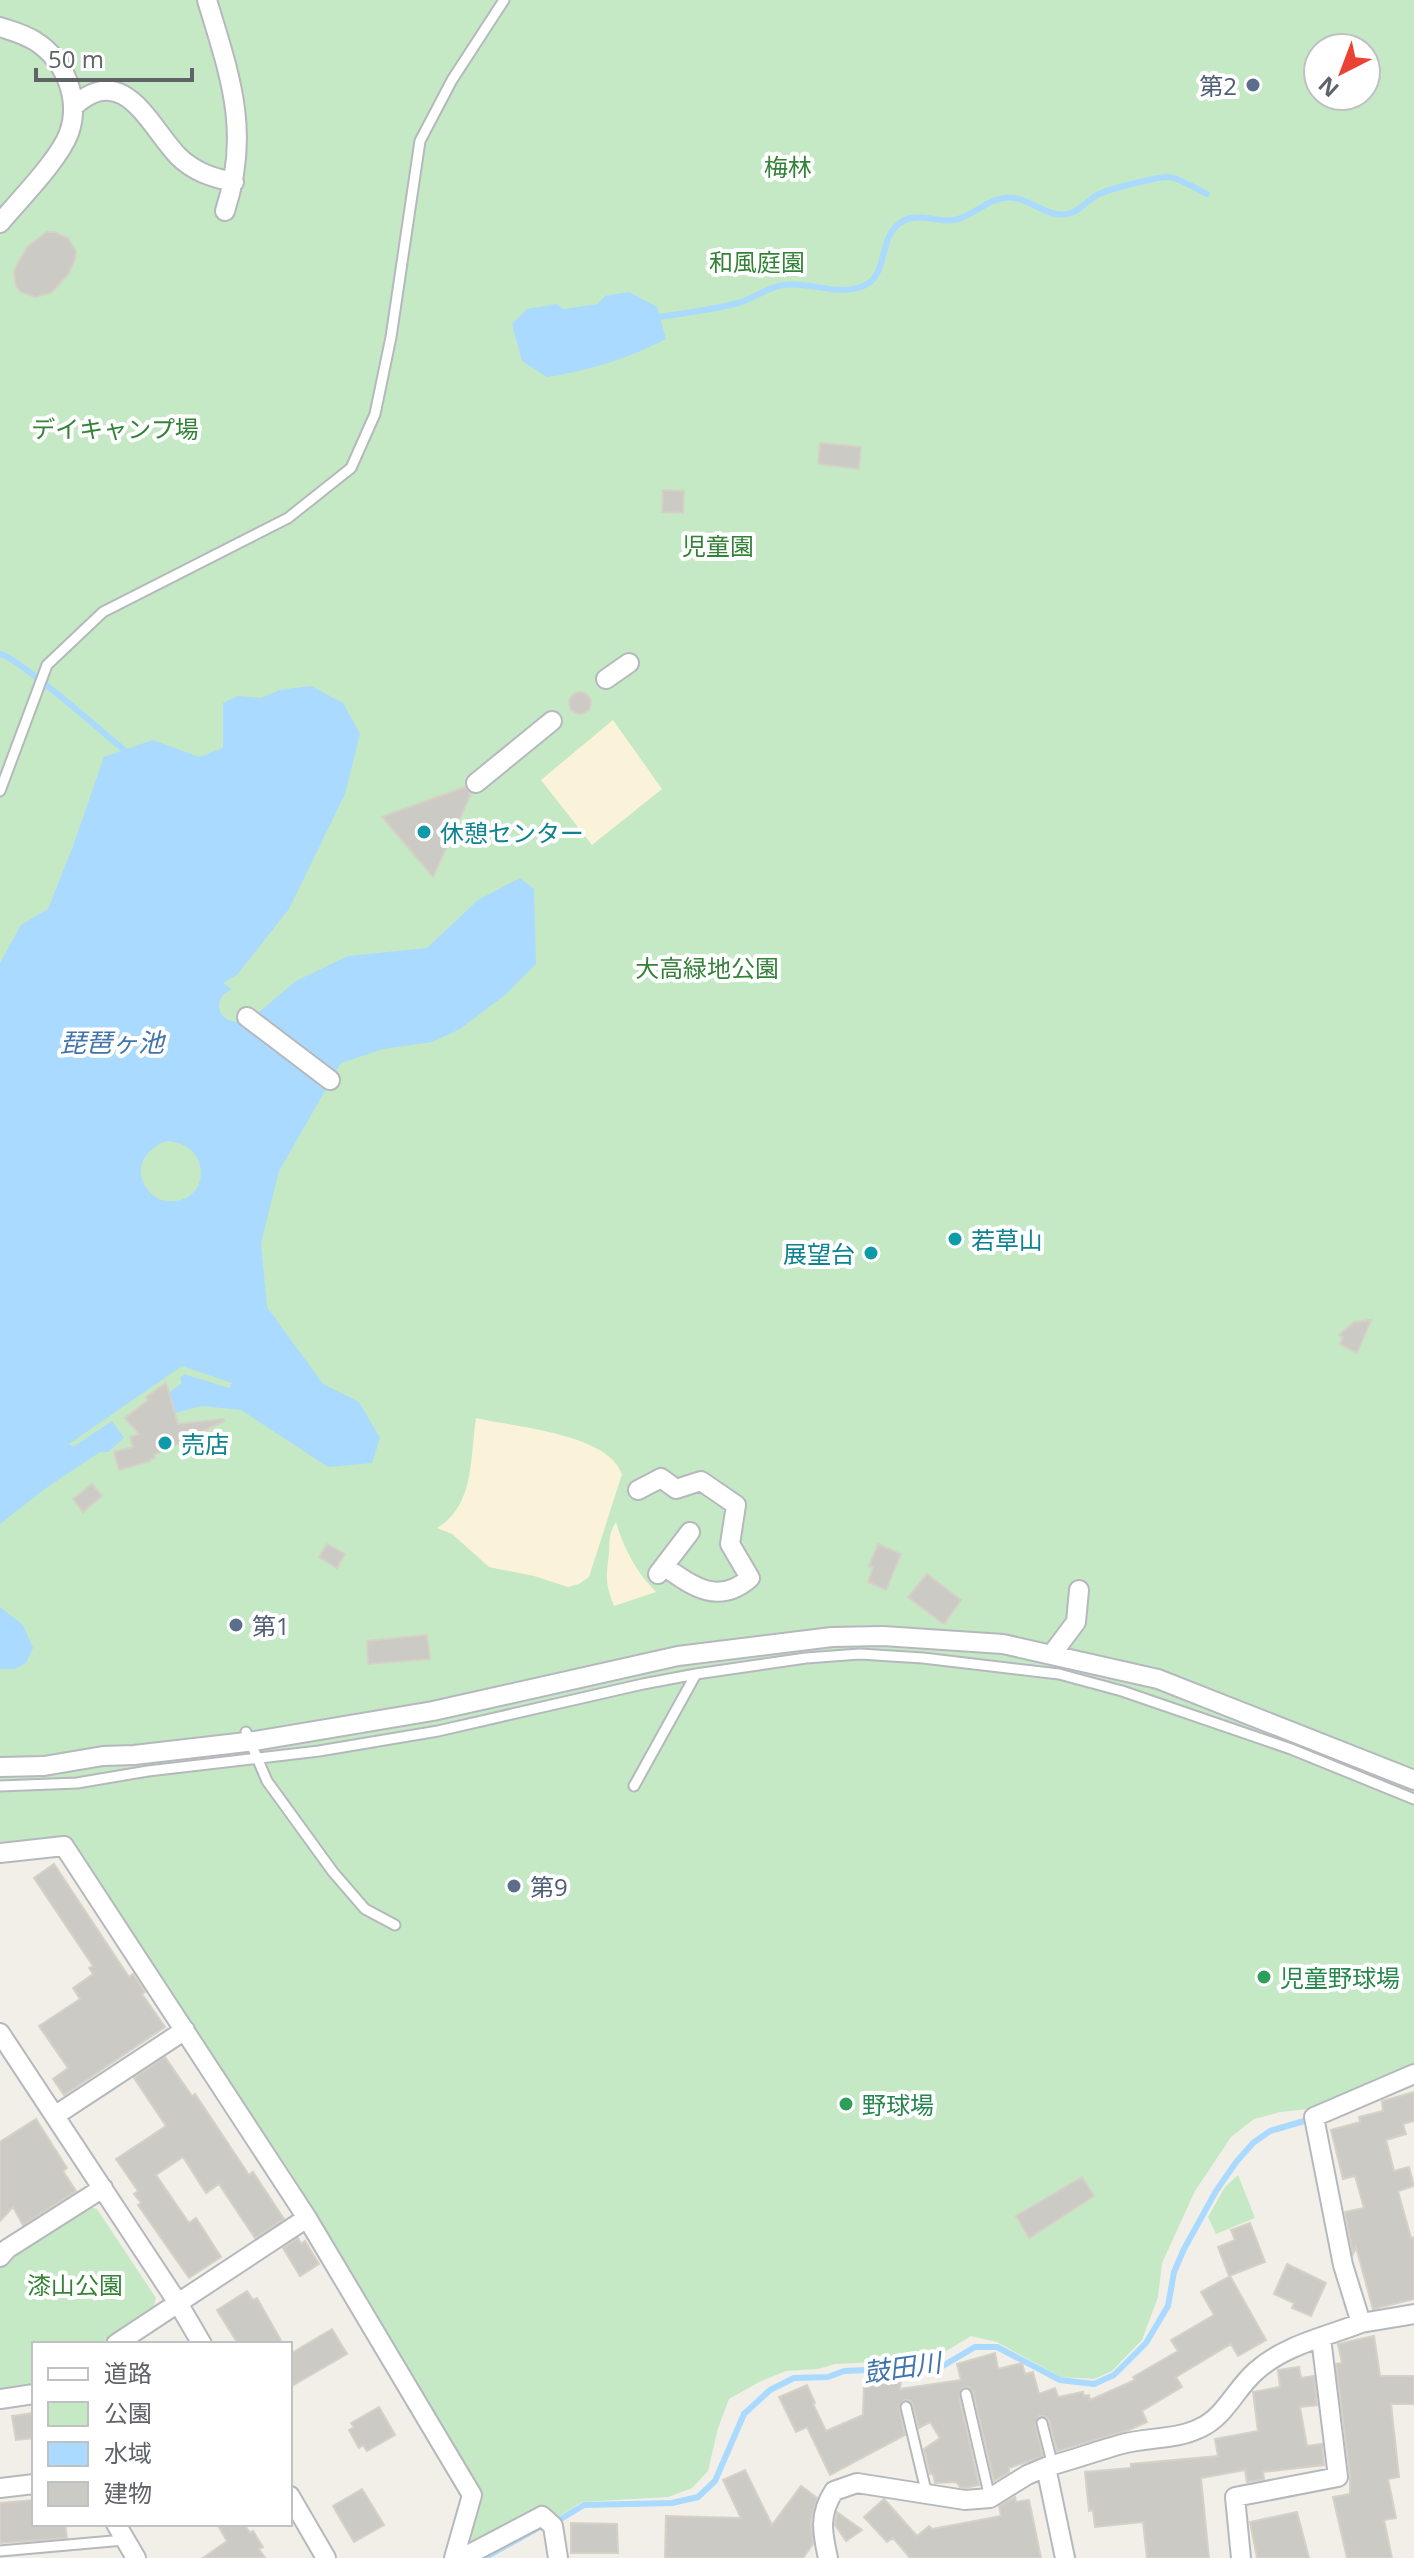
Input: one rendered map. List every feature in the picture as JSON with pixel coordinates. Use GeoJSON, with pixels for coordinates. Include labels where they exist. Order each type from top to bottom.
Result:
{"type":"FeatureCollection","features":[{"type":"Feature","properties":{"kind":"street"},"geometry":{"type":"LineString","coordinates":[[207,0],[229,78],[239,148],[234,182],[225,211]]}},
{"type":"Feature","properties":{"kind":"street"},"geometry":{"type":"LineString","coordinates":[[0,27],[24,35],[51,54],[69,83],[73,107],[68,136],[0,223]]}},
{"type":"Feature","properties":{"kind":"street"},"geometry":{"type":"LineString","coordinates":[[73,107],[87,94],[113,92],[128,97],[142,108],[179,157],[197,171],[234,182]]}},
{"type":"Feature","properties":{"kind":"street"},"geometry":{"type":"LineString","coordinates":[[606,679],[629,663]]}},
{"type":"Feature","properties":{"kind":"street"},"geometry":{"type":"LineString","coordinates":[[476,783],[552,721]]}},
{"type":"Feature","properties":{"kind":"street"},"geometry":{"type":"LineString","coordinates":[[247,1017],[330,1080]]}},
{"type":"Feature","properties":{"kind":"street"},"geometry":{"type":"LineString","coordinates":[[638,1490],[661,1478],[676,1489],[701,1481],[736,1505],[730,1544],[750,1578],[738,1589],[718,1591],[696,1589],[661,1570],[690,1532]]}},
{"type":"Feature","properties":{"kind":"street"},"geometry":{"type":"LineString","coordinates":[[1052,1654],[1076,1622],[1079,1590]]}},
{"type":"Feature","properties":{"kind":"street"},"geometry":{"type":"LineString","coordinates":[[0,1767],[44,1766],[70,1758],[112,1752],[251,1744],[404,1717],[678,1656],[832,1637],[883,1636],[1003,1644],[1158,1679],[1414,1780]]}},
{"type":"Feature","properties":{"kind":"street"},"geometry":{"type":"LineString","coordinates":[[0,1853],[64,1846],[307,2218],[472,2495],[454,2558]]}},
{"type":"Feature","properties":{"kind":"street"},"geometry":{"type":"LineString","coordinates":[[56,2115],[185,2030]]}},
{"type":"Feature","properties":{"kind":"street"},"geometry":{"type":"LineString","coordinates":[[0,2033],[201,2342]]}},
{"type":"Feature","properties":{"kind":"street"},"geometry":{"type":"LineString","coordinates":[[1361,2323],[1343,2265],[1314,2117],[1414,2074]]}},
{"type":"Feature","properties":{"kind":"street"},"geometry":{"type":"LineString","coordinates":[[0,2257],[7,2249],[103,2188]]}},
{"type":"Feature","properties":{"kind":"street"},"geometry":{"type":"LineString","coordinates":[[119,2342],[307,2218]]}},
{"type":"Feature","properties":{"kind":"street"},"geometry":{"type":"LineString","coordinates":[[828,2558],[822,2521],[824,2506],[834,2491],[857,2483],[965,2500],[990,2498],[1027,2475],[1049,2466],[1125,2443],[1179,2436],[1203,2427],[1265,2364],[1298,2344],[1361,2323],[1414,2314]]}},
{"type":"Feature","properties":{"kind":"street"},"geometry":{"type":"LineString","coordinates":[[1241,2558],[1235,2497],[1338,2477],[1321,2338]]}},
{"type":"Feature","properties":{"kind":"street"},"geometry":{"type":"LineString","coordinates":[[0,2399],[32,2394]]}},
{"type":"Feature","properties":{"kind":"street"},"geometry":{"type":"LineString","coordinates":[[1049,2466],[1065,2558]]}},
{"type":"Feature","properties":{"kind":"street"},"geometry":{"type":"LineString","coordinates":[[0,2488],[32,2484]]}},
{"type":"Feature","properties":{"kind":"street"},"geometry":{"type":"LineString","coordinates":[[292,2499],[326,2558]]}},
{"type":"Feature","properties":{"kind":"street"},"geometry":{"type":"LineString","coordinates":[[462,2558],[542,2516],[553,2526],[558,2558]]}},
{"type":"Feature","properties":{"kind":"street"},"geometry":{"type":"LineString","coordinates":[[121,2532],[136,2558]]}},
{"type":"Feature","properties":{"kind":"lane"},"geometry":{"type":"LineString","coordinates":[[0,791],[47,665],[103,612],[288,518],[351,468],[375,414],[385,368],[420,141],[452,80],[504,0]]}},
{"type":"Feature","properties":{"kind":"lane"},"geometry":{"type":"LineString","coordinates":[[0,1786],[77,1783],[251,1744],[319,1751],[438,1731],[696,1674],[780,1661],[860,1654],[1059,1674],[1122,1691],[1236,1730],[1414,1799]]}},
{"type":"Feature","properties":{"kind":"lane"},"geometry":{"type":"LineString","coordinates":[[634,1786],[696,1674]]}},
{"type":"Feature","properties":{"kind":"lane"},"geometry":{"type":"LineString","coordinates":[[251,1744],[267,1781],[333,1872],[365,1909],[395,1925]]}},
{"type":"Feature","properties":{"kind":"lane"},"geometry":{"type":"LineString","coordinates":[[112,1752],[117,1776]]}},
{"type":"Feature","properties":{"kind":"lane"},"geometry":{"type":"LineString","coordinates":[[966,2394],[990,2498]]}},
{"type":"Feature","properties":{"kind":"lane"},"geometry":{"type":"LineString","coordinates":[[906,2407],[927,2495]]}},
{"type":"Feature","properties":{"kind":"lane"},"geometry":{"type":"LineString","coordinates":[[1042,2423],[1049,2466]]}},
{"type":"Feature","properties":{"kind":"lane"},"geometry":{"type":"LineString","coordinates":[[0,2551],[121,2532]]}},
{"type":"Feature","properties":{"kind":"green space","name":"大高緑地公園"},"geometry":{"type":"Polygon","coordinates":[[[0,0],[1414,0],[1414,2064],[1319,2108],[1280,2112],[1254,2119],[1231,2137],[1195,2191],[1162,2263],[1158,2297],[1142,2340],[1112,2371],[1094,2379],[1061,2377],[997,2342],[971,2336],[933,2359],[835,2364],[818,2369],[786,2371],[729,2399],[718,2428],[708,2471],[692,2488],[668,2497],[582,2502],[556,2518],[476,2545],[467,2538],[481,2495],[292,2175],[69,1837],[0,1844],[0,0]]]}},
{"type":"Feature","properties":{"kind":"green space"},"geometry":{"type":"Polygon","coordinates":[[[1238,2175],[1255,2218],[1216,2234],[1208,2217],[1225,2187],[1238,2175]]]}},
{"type":"Feature","properties":{"kind":"green space","name":"漆山公園"},"geometry":{"type":"Polygon","coordinates":[[[87,2206],[97,2209],[156,2298],[153,2308],[102,2342],[32,2342],[32,2385],[0,2390],[0,2266],[11,2254],[87,2206]]]}},
{"type":"Feature","properties":{"kind":"sand"},"geometry":{"type":"Polygon","coordinates":[[[613,720],[662,789],[592,845],[541,780],[613,720]]]}},
{"type":"Feature","properties":{"kind":"sand"},"geometry":{"type":"Polygon","coordinates":[[[476,1418],[579,1441],[613,1460],[622,1474],[589,1577],[579,1584],[568,1587],[489,1567],[452,1534],[437,1528],[449,1519],[464,1494],[476,1418]]]}},
{"type":"Feature","properties":{"kind":"sand"},"geometry":{"type":"Polygon","coordinates":[[[616,1522],[632,1560],[656,1592],[614,1606],[607,1574],[610,1537],[616,1522]]]}},
{"type":"Feature","properties":{"kind":"water"},"geometry":{"type":"Polygon","coordinates":[[[629,292],[657,307],[666,339],[608,363],[547,377],[522,361],[512,324],[527,309],[557,304],[563,309],[598,304],[605,296],[629,292]]]}},
{"type":"Feature","properties":{"kind":"water","name":"琵琶ヶ池"},"geometry":{"type":"Polygon","coordinates":[[[311,686],[343,703],[360,734],[345,794],[289,909],[237,975],[223,983],[232,989],[219,1003],[225,1017],[237,1022],[251,1008],[258,1013],[296,981],[348,956],[427,948],[478,900],[520,878],[534,889],[536,964],[505,995],[460,1029],[432,1042],[383,1049],[341,1063],[279,1171],[261,1243],[267,1307],[323,1384],[359,1402],[380,1438],[372,1463],[328,1467],[241,1410],[202,1406],[159,1417],[152,1405],[182,1383],[180,1378],[184,1374],[229,1388],[232,1383],[182,1366],[69,1444],[73,1447],[112,1421],[124,1438],[108,1452],[100,1452],[46,1488],[0,1524],[0,963],[21,925],[48,909],[104,757],[153,740],[199,757],[223,748],[223,703],[238,696],[261,698],[280,690],[311,686]],[[167,1141],[160,1144],[149,1152],[142,1163],[144,1184],[151,1194],[165,1201],[183,1199],[193,1193],[199,1184],[199,1162],[193,1152],[167,1141]]]}},
{"type":"Feature","properties":{"kind":"water"},"geometry":{"type":"Polygon","coordinates":[[[0,1607],[23,1625],[33,1648],[26,1663],[15,1669],[0,1669],[0,1607]]]}},
{"type":"Feature","properties":{"kind":"building"},"geometry":{"type":"Polygon","coordinates":[[[47,232],[68,238],[76,251],[75,259],[69,273],[56,288],[35,297],[21,292],[16,286],[14,271],[27,247],[47,232]]]}},
{"type":"Feature","properties":{"kind":"building"},"geometry":{"type":"Polygon","coordinates":[[[820,443],[861,447],[859,469],[818,464],[820,443]]]}},
{"type":"Feature","properties":{"kind":"building"},"geometry":{"type":"Polygon","coordinates":[[[663,490],[684,491],[683,513],[662,512],[663,490]]]}},
{"type":"Feature","properties":{"kind":"building"},"geometry":{"type":"Polygon","coordinates":[[[580,692],[588,695],[591,703],[588,711],[580,714],[572,711],[569,703],[572,695],[580,692]]]}},
{"type":"Feature","properties":{"kind":"building","name":"休憩センター"},"geometry":{"type":"Polygon","coordinates":[[[465,787],[471,794],[433,877],[382,817],[465,787]]]}},
{"type":"Feature","properties":{"kind":"building"},"geometry":{"type":"Polygon","coordinates":[[[1371,1320],[1357,1353],[1340,1344],[1343,1337],[1339,1335],[1354,1322],[1371,1320]]]}},
{"type":"Feature","properties":{"kind":"building"},"geometry":{"type":"Polygon","coordinates":[[[166,1383],[178,1424],[224,1421],[154,1455],[155,1458],[150,1461],[119,1470],[114,1452],[133,1447],[130,1437],[139,1434],[125,1418],[166,1383]]]}},
{"type":"Feature","properties":{"kind":"building"},"geometry":{"type":"Polygon","coordinates":[[[92,1484],[102,1496],[83,1512],[73,1499],[92,1484]]]}},
{"type":"Feature","properties":{"kind":"building"},"geometry":{"type":"Polygon","coordinates":[[[327,1544],[345,1554],[337,1568],[319,1557],[327,1544]]]}},
{"type":"Feature","properties":{"kind":"building"},"geometry":{"type":"Polygon","coordinates":[[[878,1544],[901,1554],[886,1590],[868,1582],[873,1567],[869,1566],[878,1544]]]}},
{"type":"Feature","properties":{"kind":"building"},"geometry":{"type":"Polygon","coordinates":[[[927,1574],[961,1600],[944,1624],[908,1597],[927,1574]]]}},
{"type":"Feature","properties":{"kind":"building"},"geometry":{"type":"Polygon","coordinates":[[[427,1635],[430,1659],[368,1664],[367,1641],[427,1635]]]}},
{"type":"Feature","properties":{"kind":"building"},"geometry":{"type":"Polygon","coordinates":[[[54,1864],[129,1977],[133,1974],[145,1992],[142,1994],[165,2027],[64,2095],[53,2079],[68,2068],[39,2026],[80,1999],[73,1988],[93,1974],[89,1968],[93,1966],[34,1878],[54,1864]]]}},
{"type":"Feature","properties":{"kind":"building"},"geometry":{"type":"Polygon","coordinates":[[[165,2057],[192,2096],[195,2094],[249,2175],[253,2172],[284,2219],[255,2238],[219,2184],[206,2193],[183,2157],[156,2175],[189,2223],[196,2218],[221,2257],[189,2278],[138,2205],[141,2203],[134,2194],[138,2191],[116,2159],[166,2126],[134,2078],[165,2057]]]}},
{"type":"Feature","properties":{"kind":"building"},"geometry":{"type":"Polygon","coordinates":[[[1414,2092],[1414,2121],[1403,2124],[1406,2134],[1386,2140],[1394,2171],[1409,2167],[1414,2186],[1398,2191],[1411,2238],[1414,2237],[1414,2299],[1373,2309],[1356,2247],[1353,2254],[1345,2212],[1364,2208],[1355,2176],[1343,2179],[1331,2130],[1360,2122],[1359,2117],[1383,2111],[1382,2101],[1414,2092]]]}},
{"type":"Feature","properties":{"kind":"building"},"geometry":{"type":"Polygon","coordinates":[[[36,2119],[67,2168],[63,2171],[76,2191],[23,2225],[13,2207],[0,2221],[0,2142],[36,2119]]]}},
{"type":"Feature","properties":{"kind":"building"},"geometry":{"type":"Polygon","coordinates":[[[1082,2177],[1094,2196],[1029,2238],[1016,2216],[1082,2177]]]}},
{"type":"Feature","properties":{"kind":"building"},"geometry":{"type":"Polygon","coordinates":[[[1250,2223],[1265,2262],[1229,2276],[1218,2247],[1235,2240],[1231,2230],[1250,2223]]]}},
{"type":"Feature","properties":{"kind":"building"},"geometry":{"type":"Polygon","coordinates":[[[298,2238],[301,2244],[305,2241],[319,2264],[300,2276],[283,2248],[298,2238]]]}},
{"type":"Feature","properties":{"kind":"building"},"geometry":{"type":"Polygon","coordinates":[[[1287,2264],[1326,2283],[1311,2316],[1292,2308],[1294,2303],[1274,2294],[1287,2264]]]}},
{"type":"Feature","properties":{"kind":"building"},"geometry":{"type":"Polygon","coordinates":[[[1230,2276],[1266,2340],[1238,2356],[1231,2344],[1176,2377],[1182,2387],[1142,2411],[1147,2422],[1129,2430],[1057,2451],[1049,2420],[1039,2416],[1035,2424],[1043,2456],[1009,2468],[1009,2472],[994,2481],[973,2392],[969,2387],[962,2388],[959,2396],[979,2485],[965,2488],[956,2482],[935,2483],[924,2449],[940,2438],[930,2422],[919,2428],[909,2400],[904,2400],[899,2406],[905,2435],[830,2475],[807,2427],[796,2432],[779,2397],[807,2385],[826,2431],[863,2415],[864,2386],[868,2387],[868,2378],[901,2379],[900,2389],[961,2380],[957,2364],[995,2353],[998,2369],[1022,2363],[1025,2374],[1033,2372],[1039,2394],[1055,2388],[1058,2397],[1083,2392],[1084,2396],[1089,2395],[1090,2400],[1135,2380],[1133,2377],[1178,2351],[1171,2340],[1214,2315],[1201,2292],[1230,2276]]]}},
{"type":"Feature","properties":{"kind":"building"},"geometry":{"type":"Polygon","coordinates":[[[247,2291],[253,2300],[257,2298],[282,2342],[237,2342],[217,2310],[247,2291]]]}},
{"type":"Feature","properties":{"kind":"building"},"geometry":{"type":"Polygon","coordinates":[[[332,2329],[347,2354],[292,2386],[292,2353],[332,2329]]]}},
{"type":"Feature","properties":{"kind":"building"},"geometry":{"type":"Polygon","coordinates":[[[1374,2336],[1380,2376],[1414,2376],[1414,2404],[1391,2404],[1399,2477],[1388,2479],[1396,2518],[1384,2520],[1392,2558],[1347,2558],[1333,2497],[1350,2494],[1336,2364],[1342,2363],[1338,2344],[1374,2336]]]}},
{"type":"Feature","properties":{"kind":"building"},"geometry":{"type":"Polygon","coordinates":[[[1299,2367],[1301,2378],[1314,2376],[1317,2405],[1300,2407],[1307,2446],[1322,2444],[1324,2465],[1263,2472],[1264,2479],[1247,2482],[1245,2470],[1201,2478],[1209,2558],[1147,2558],[1143,2522],[1095,2527],[1093,2510],[1089,2511],[1085,2472],[1131,2468],[1131,2464],[1218,2456],[1215,2439],[1258,2431],[1253,2392],[1280,2387],[1278,2370],[1299,2367]]]}},
{"type":"Feature","properties":{"kind":"building"},"geometry":{"type":"Polygon","coordinates":[[[379,2407],[395,2435],[367,2451],[363,2445],[359,2448],[349,2430],[354,2427],[351,2423],[379,2407]]]}},
{"type":"Feature","properties":{"kind":"building"},"geometry":{"type":"Polygon","coordinates":[[[32,2413],[32,2438],[16,2440],[12,2416],[32,2413]]]}},
{"type":"Feature","properties":{"kind":"building"},"geometry":{"type":"Polygon","coordinates":[[[745,2470],[772,2525],[801,2486],[817,2498],[811,2522],[813,2544],[803,2558],[665,2558],[666,2516],[741,2518],[723,2480],[745,2470]]]}},
{"type":"Feature","properties":{"kind":"building"},"geometry":{"type":"Polygon","coordinates":[[[362,2489],[384,2525],[354,2542],[333,2506],[362,2489]]]}},
{"type":"Feature","properties":{"kind":"building"},"geometry":{"type":"Polygon","coordinates":[[[1015,2497],[1016,2502],[1029,2500],[1041,2558],[910,2558],[893,2538],[887,2542],[864,2517],[884,2499],[917,2536],[929,2526],[932,2529],[1001,2516],[999,2506],[1015,2497]]]}},
{"type":"Feature","properties":{"kind":"building"},"geometry":{"type":"Polygon","coordinates":[[[32,2500],[32,2526],[65,2526],[67,2538],[0,2543],[0,2503],[32,2500]]]}},
{"type":"Feature","properties":{"kind":"building"},"geometry":{"type":"Polygon","coordinates":[[[837,2512],[862,2530],[846,2541],[835,2525],[837,2512]]]}},
{"type":"Feature","properties":{"kind":"building"},"geometry":{"type":"Polygon","coordinates":[[[1297,2512],[1309,2558],[1257,2558],[1250,2522],[1297,2512]]]}},
{"type":"Feature","properties":{"kind":"building"},"geometry":{"type":"Polygon","coordinates":[[[571,2523],[617,2524],[618,2553],[571,2553],[571,2523]]]}},
{"type":"Feature","properties":{"kind":"building"},"geometry":{"type":"Polygon","coordinates":[[[218,2526],[245,2526],[250,2533],[253,2531],[263,2547],[259,2549],[265,2558],[203,2558],[227,2541],[218,2526]]]}},
{"type":"Feature","properties":{"kind":"waterway"},"geometry":{"type":"LineString","coordinates":[[659,317],[738,303],[783,285],[842,290],[861,287],[876,275],[893,230],[900,223],[913,218],[954,220],[1006,198],[1015,198],[1061,215],[1075,211],[1102,193],[1163,177],[1178,179],[1207,194]]}},
{"type":"Feature","properties":{"kind":"waterway"},"geometry":{"type":"LineString","coordinates":[[0,654],[41,681],[124,750]]}},
{"type":"Feature","properties":{"kind":"waterway","name":"鼓田川"},"geometry":{"type":"LineString","coordinates":[[559,2520],[584,2505],[672,2503],[698,2497],[715,2481],[744,2414],[770,2390],[794,2378],[828,2377],[844,2371],[941,2367],[975,2347],[997,2347],[1060,2380],[1094,2384],[1114,2375],[1146,2343],[1168,2306],[1174,2272],[1184,2249],[1216,2191],[1237,2161],[1253,2143],[1270,2131],[1304,2121]]}},
{"type":"Feature","properties":{"kind":"waterway","name":"鼓田川"},"geometry":{"type":"LineString","coordinates":[[484,2558],[540,2527]]}},
{"type":"Feature","properties":{"kind":"place","name":"第2"},"geometry":{"type":"Point","coordinates":[1253,85]}},
{"type":"Feature","properties":{"kind":"place","name":"休憩センター"},"geometry":{"type":"Point","coordinates":[424,832]}},
{"type":"Feature","properties":{"kind":"place","name":"若草山"},"geometry":{"type":"Point","coordinates":[955,1239]}},
{"type":"Feature","properties":{"kind":"place","name":"展望台"},"geometry":{"type":"Point","coordinates":[871,1253]}},
{"type":"Feature","properties":{"kind":"place","name":"売店"},"geometry":{"type":"Point","coordinates":[165,1443]}},
{"type":"Feature","properties":{"kind":"place","name":"第1"},"geometry":{"type":"Point","coordinates":[236,1625]}},
{"type":"Feature","properties":{"kind":"place","name":"第9"},"geometry":{"type":"Point","coordinates":[514,1886]}},
{"type":"Feature","properties":{"kind":"place","name":"児童野球場"},"geometry":{"type":"Point","coordinates":[1264,1977]}},
{"type":"Feature","properties":{"kind":"place","name":"野球場"},"geometry":{"type":"Point","coordinates":[846,2104]}},
{"type":"Feature","properties":{"kind":"park label","name":"梅林"},"geometry":{"type":"Point","coordinates":[788,166]}},
{"type":"Feature","properties":{"kind":"park label","name":"和風庭園"},"geometry":{"type":"Point","coordinates":[757,261]}},
{"type":"Feature","properties":{"kind":"park label","name":"デイキャンプ場"},"geometry":{"type":"Point","coordinates":[115,428]}},
{"type":"Feature","properties":{"kind":"park label","name":"児童園"},"geometry":{"type":"Point","coordinates":[718,545]}}]}
